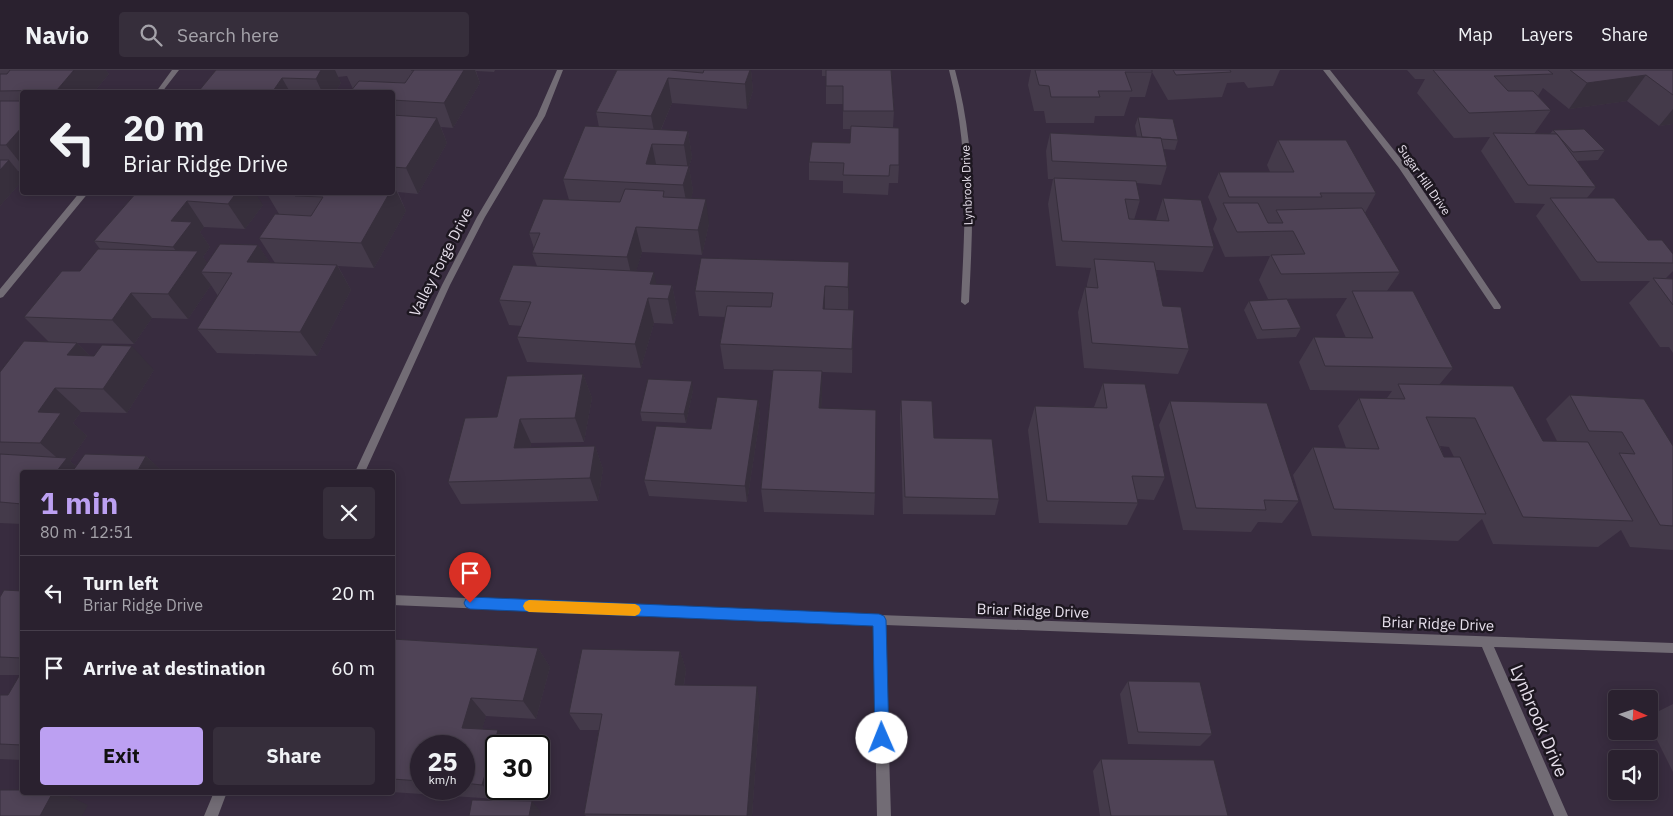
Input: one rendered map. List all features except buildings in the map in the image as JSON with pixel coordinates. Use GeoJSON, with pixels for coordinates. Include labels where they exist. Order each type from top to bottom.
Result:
{"type":"FeatureCollection","features":[{"type":"Feature","properties":{"kind":"street"},"geometry":{"type":"LineString","coordinates":[[161,90],[176,70]]}},
{"type":"Feature","properties":{"kind":"street","name":"Valley Forge Drive"},"geometry":{"type":"LineString","coordinates":[[361,470],[446,285],[481,218],[541,116],[560,70]]}},
{"type":"Feature","properties":{"kind":"street","name":"Lynbrook Drive"},"geometry":{"type":"LineString","coordinates":[[952,70],[960,95],[969,159],[970,207],[965,302]]}},
{"type":"Feature","properties":{"kind":"street","name":"Sugar Hill Drive"},"geometry":{"type":"LineString","coordinates":[[1326,70],[1402,166],[1497,307]]}},
{"type":"Feature","properties":{"kind":"street"},"geometry":{"type":"LineString","coordinates":[[0,295],[83,195]]}},
{"type":"Feature","properties":{"kind":"street","name":"Briar Ridge Drive"},"geometry":{"type":"LineString","coordinates":[[395,600],[879,620],[1673,648]]}},
{"type":"Feature","properties":{"kind":"street"},"geometry":{"type":"LineString","coordinates":[[879,620],[884,816]]}},
{"type":"Feature","properties":{"kind":"street","name":"Lynbrook Drive"},"geometry":{"type":"LineString","coordinates":[[1485,641],[1561,816]]}},
{"type":"Feature","properties":{"kind":"street"},"geometry":{"type":"LineString","coordinates":[[212,816],[220,795]]}},
{"type":"Feature","properties":{"kind":"slow traffic"},"geometry":{"type":"LineString","coordinates":[[529,606],[635,610]]}},
{"type":"Feature","properties":{"kind":"route"},"geometry":{"type":"LineString","coordinates":[[470,603],[879,620],[882,738]]}}]}
